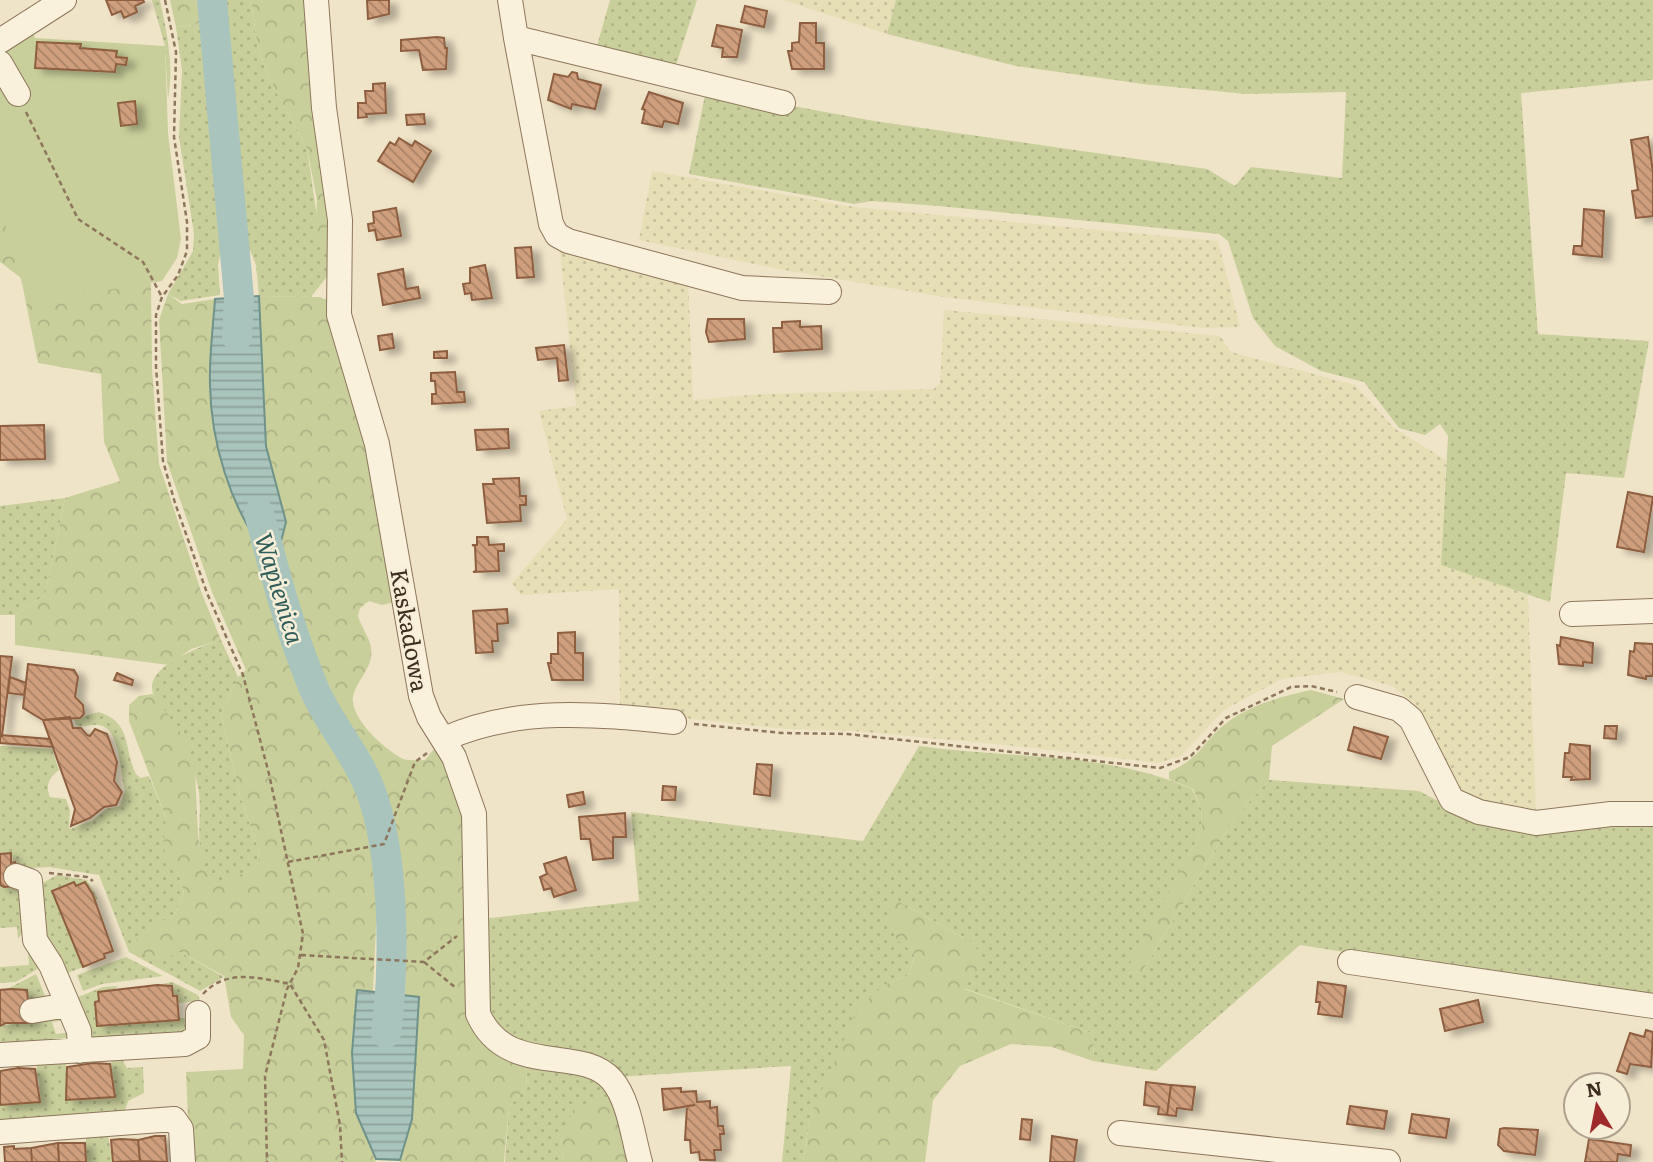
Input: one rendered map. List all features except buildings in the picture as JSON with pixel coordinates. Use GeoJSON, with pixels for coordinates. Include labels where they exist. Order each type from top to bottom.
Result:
{"type":"FeatureCollection","features":[{"type":"Feature","properties":{"kind":"street"},"geometry":{"type":"LineString","coordinates":[[0,41],[64,0]]}},
{"type":"Feature","properties":{"kind":"street","name":"Kaskadowa"},"geometry":{"type":"LineString","coordinates":[[316,0],[324,108],[340,220],[338,301],[341,327],[366,399],[377,444],[421,696],[429,717],[454,757],[474,814],[478,919],[477,1005],[488,1034],[512,1050],[594,1068],[613,1081],[620,1091],[640,1162]]}},
{"type":"Feature","properties":{"kind":"street"},"geometry":{"type":"LineString","coordinates":[[510,0],[551,224],[557,235],[568,241],[742,288],[829,292]]}},
{"type":"Feature","properties":{"kind":"street"},"geometry":{"type":"LineString","coordinates":[[516,38],[783,103]]}},
{"type":"Feature","properties":{"kind":"street"},"geometry":{"type":"LineString","coordinates":[[0,63],[18,94]]}},
{"type":"Feature","properties":{"kind":"street"},"geometry":{"type":"LineString","coordinates":[[1572,614],[1653,611]]}},
{"type":"Feature","properties":{"kind":"street"},"geometry":{"type":"LineString","coordinates":[[1357,697],[1399,709],[1411,719],[1452,800],[1479,812],[1536,823],[1611,814],[1653,814]]}},
{"type":"Feature","properties":{"kind":"street"},"geometry":{"type":"LineString","coordinates":[[444,739],[508,721],[584,713],[674,722]]}},
{"type":"Feature","properties":{"kind":"street"},"geometry":{"type":"LineString","coordinates":[[23,878],[35,940],[45,953],[79,1031],[80,1051]]}},
{"type":"Feature","properties":{"kind":"street"},"geometry":{"type":"LineString","coordinates":[[1350,962],[1653,1006]]}},
{"type":"Feature","properties":{"kind":"street"},"geometry":{"type":"LineString","coordinates":[[0,1055],[193,1042],[200,1028],[200,1003]]}},
{"type":"Feature","properties":{"kind":"street"},"geometry":{"type":"LineString","coordinates":[[32,1011],[68,1005]]}},
{"type":"Feature","properties":{"kind":"street"},"geometry":{"type":"LineString","coordinates":[[0,1132],[166,1117],[174,1119],[181,1129],[183,1162]]}},
{"type":"Feature","properties":{"kind":"street"},"geometry":{"type":"LineString","coordinates":[[1121,1133],[1388,1162]]}},
{"type":"Feature","properties":{"kind":"path"},"geometry":{"type":"LineString","coordinates":[[165,0],[176,52],[174,136],[187,222],[187,251],[178,275],[162,297],[156,315],[156,367],[163,461],[207,593],[243,675],[303,934],[302,955],[290,984],[265,1076],[267,1162]]}},
{"type":"Feature","properties":{"kind":"path"},"geometry":{"type":"LineString","coordinates":[[18,94],[78,219],[143,262],[162,297]]}},
{"type":"Feature","properties":{"kind":"path"},"geometry":{"type":"LineString","coordinates":[[674,722],[782,733],[847,734],[1160,768],[1190,757],[1226,718],[1291,687],[1311,686],[1357,697]]}},
{"type":"Feature","properties":{"kind":"path"},"geometry":{"type":"LineString","coordinates":[[288,862],[384,844],[415,762],[444,739]]}},
{"type":"Feature","properties":{"kind":"path"},"geometry":{"type":"LineString","coordinates":[[23,878],[52,872],[87,877],[93,881]]}},
{"type":"Feature","properties":{"kind":"path"},"geometry":{"type":"LineString","coordinates":[[424,962],[478,919]]}},
{"type":"Feature","properties":{"kind":"path"},"geometry":{"type":"LineString","coordinates":[[302,955],[424,962],[477,1005]]}},
{"type":"Feature","properties":{"kind":"path"},"geometry":{"type":"LineString","coordinates":[[200,1003],[216,982],[246,975],[290,984],[324,1040],[340,1125],[342,1162]]}},
{"type":"Feature","properties":{"kind":"shaded area"},"geometry":{"type":"Polygon","coordinates":[[[783,0],[896,0],[887,34],[783,0]]]}},
{"type":"Feature","properties":{"kind":"shaded area"},"geometry":{"type":"Polygon","coordinates":[[[652,171],[854,207],[1218,241],[1240,327],[1204,328],[944,297],[779,269],[639,240],[652,171]]]}},
{"type":"Feature","properties":{"kind":"shaded area"},"geometry":{"type":"Polygon","coordinates":[[[559,241],[688,277],[693,400],[763,394],[934,389],[940,383],[944,310],[1220,336],[1231,352],[1355,385],[1394,428],[1446,460],[1441,564],[1528,595],[1536,818],[1493,812],[1446,782],[1415,704],[1392,686],[1340,672],[1282,679],[1224,710],[1181,756],[1158,763],[1025,747],[855,731],[785,729],[620,711],[619,589],[521,595],[512,583],[567,519],[539,411],[576,406],[559,241]]]}},
{"type":"Feature","properties":{"kind":"green space"},"geometry":{"type":"Polygon","coordinates":[[[152,0],[160,0],[167,37],[170,61],[168,99],[165,46],[152,0]]]}},
{"type":"Feature","properties":{"kind":"green space"},"geometry":{"type":"Polygon","coordinates":[[[170,0],[204,0],[206,19],[195,25],[176,27],[170,0]]]}},
{"type":"Feature","properties":{"kind":"green space"},"geometry":{"type":"Polygon","coordinates":[[[219,0],[251,0],[258,50],[275,90],[307,148],[317,217],[336,243],[332,270],[311,297],[259,296],[256,265],[243,233],[219,0]]]}},
{"type":"Feature","properties":{"kind":"green space"},"geometry":{"type":"Polygon","coordinates":[[[251,0],[312,0],[336,243],[321,249],[315,242],[317,200],[307,148],[275,90],[258,50],[251,0]]]}},
{"type":"Feature","properties":{"kind":"green space"},"geometry":{"type":"Polygon","coordinates":[[[610,0],[697,0],[675,68],[595,53],[610,0]]]}},
{"type":"Feature","properties":{"kind":"green space"},"geometry":{"type":"Polygon","coordinates":[[[896,0],[1653,0],[1653,80],[1521,93],[1538,334],[1649,341],[1624,478],[1566,473],[1550,602],[1441,565],[1448,436],[1440,424],[1425,435],[1399,428],[1364,382],[1321,371],[1275,346],[1253,318],[1228,241],[1219,234],[939,206],[872,201],[854,204],[689,174],[706,90],[874,121],[1207,169],[1235,186],[1251,167],[1342,178],[1346,92],[1245,94],[1143,84],[1016,66],[887,34],[896,0]]]}},
{"type":"Feature","properties":{"kind":"green space"},"geometry":{"type":"Polygon","coordinates":[[[206,19],[225,235],[218,264],[220,295],[181,301],[168,294],[193,251],[194,234],[179,137],[182,70],[176,27],[195,25],[206,19]]]}},
{"type":"Feature","properties":{"kind":"green space"},"geometry":{"type":"Polygon","coordinates":[[[32,31],[35,38],[165,46],[168,133],[181,239],[177,258],[162,281],[28,303],[0,207],[0,49],[32,31]]]}},
{"type":"Feature","properties":{"kind":"green space"},"geometry":{"type":"Polygon","coordinates":[[[0,187],[134,262],[151,284],[152,368],[159,464],[202,594],[221,640],[191,649],[169,665],[15,645],[15,615],[45,595],[65,498],[120,481],[104,442],[101,374],[38,363],[21,278],[0,262],[0,187]]]}},
{"type":"Feature","properties":{"kind":"green space"},"geometry":{"type":"Polygon","coordinates":[[[168,294],[182,304],[215,299],[210,386],[249,530],[264,551],[273,603],[308,698],[364,797],[378,885],[373,991],[357,990],[352,1053],[356,1113],[376,1162],[190,1162],[186,1072],[243,1069],[244,1035],[231,1017],[224,976],[180,952],[162,961],[126,946],[175,913],[184,894],[180,877],[163,848],[166,818],[129,721],[129,705],[139,696],[153,694],[189,749],[196,782],[199,842],[208,873],[218,883],[252,870],[259,862],[258,848],[240,796],[221,713],[238,677],[246,670],[212,592],[167,462],[159,320],[168,294]]]}},
{"type":"Feature","properties":{"kind":"green space"},"geometry":{"type":"Polygon","coordinates":[[[259,296],[319,297],[328,300],[361,402],[394,602],[382,605],[369,601],[360,608],[358,616],[371,652],[368,668],[354,692],[354,706],[370,733],[403,759],[425,760],[437,745],[463,789],[473,1003],[525,1060],[527,1086],[509,1107],[504,1162],[400,1162],[412,1119],[419,998],[405,995],[406,943],[392,843],[377,786],[327,690],[292,597],[279,549],[286,522],[266,446],[259,296]]]}},
{"type":"Feature","properties":{"kind":"green space"},"geometry":{"type":"Polygon","coordinates":[[[65,498],[45,595],[15,615],[0,615],[0,506],[65,498]]]}},
{"type":"Feature","properties":{"kind":"green space"},"geometry":{"type":"Polygon","coordinates":[[[221,640],[238,677],[221,713],[240,796],[258,848],[259,862],[252,870],[218,884],[203,864],[200,851],[199,795],[188,754],[176,727],[154,697],[152,686],[161,670],[170,663],[221,640]]]}},
{"type":"Feature","properties":{"kind":"green space"},"geometry":{"type":"Polygon","coordinates":[[[1311,690],[1344,699],[1272,746],[1269,780],[1233,820],[1142,972],[1125,973],[1202,830],[1201,808],[1193,789],[1169,779],[1169,772],[1195,756],[1216,732],[1243,712],[1311,690]]]}},
{"type":"Feature","properties":{"kind":"green space"},"geometry":{"type":"Polygon","coordinates":[[[99,712],[110,717],[122,730],[136,774],[140,778],[149,776],[166,818],[164,848],[180,877],[184,894],[175,913],[127,946],[180,952],[224,977],[200,991],[129,952],[99,875],[49,867],[16,869],[11,853],[0,854],[0,746],[52,749],[59,770],[49,782],[48,789],[50,797],[66,799],[70,810],[69,829],[92,821],[106,809],[120,806],[125,790],[112,735],[99,725],[77,726],[74,719],[99,712]]]}},
{"type":"Feature","properties":{"kind":"green space"},"geometry":{"type":"Polygon","coordinates":[[[919,746],[1093,762],[1160,777],[1192,789],[1201,808],[1202,830],[1126,973],[1142,972],[1233,820],[1269,780],[1419,791],[1448,806],[1653,819],[1653,1001],[1300,945],[1156,1071],[1093,1061],[1094,1034],[963,988],[975,944],[896,900],[915,953],[909,975],[884,985],[810,1117],[803,1162],[782,1162],[791,1066],[615,1077],[491,1032],[482,919],[639,901],[631,812],[863,841],[919,746]]]}},
{"type":"Feature","properties":{"kind":"green space"},"geometry":{"type":"Polygon","coordinates":[[[57,875],[87,880],[98,899],[95,900],[85,882],[76,886],[74,882],[78,955],[83,967],[63,975],[40,917],[39,885],[57,875]]]}},
{"type":"Feature","properties":{"kind":"green space"},"geometry":{"type":"Polygon","coordinates":[[[0,885],[24,886],[24,930],[18,939],[17,927],[0,928],[0,885]]]}},
{"type":"Feature","properties":{"kind":"green space"},"geometry":{"type":"Polygon","coordinates":[[[896,900],[975,944],[982,963],[964,989],[1094,1034],[1093,1061],[1052,1047],[1011,1044],[960,1066],[933,1100],[925,1162],[803,1162],[810,1117],[857,1010],[884,985],[909,975],[915,954],[897,940],[886,907],[896,900]]]}},
{"type":"Feature","properties":{"kind":"green space"},"geometry":{"type":"Polygon","coordinates":[[[28,952],[44,965],[16,982],[0,983],[0,967],[29,965],[28,952]]]}},
{"type":"Feature","properties":{"kind":"green space"},"geometry":{"type":"Polygon","coordinates":[[[126,957],[163,976],[102,984],[83,991],[77,975],[126,957]]]}},
{"type":"Feature","properties":{"kind":"green space"},"geometry":{"type":"Polygon","coordinates":[[[36,974],[46,998],[56,1000],[28,1000],[7,989],[36,974]]]}},
{"type":"Feature","properties":{"kind":"green space"},"geometry":{"type":"Polygon","coordinates":[[[172,982],[198,995],[200,1001],[177,1003],[172,986],[152,986],[172,982]]]}},
{"type":"Feature","properties":{"kind":"green space"},"geometry":{"type":"Polygon","coordinates":[[[118,986],[113,991],[98,992],[99,1001],[95,1002],[97,1026],[183,1018],[189,1019],[190,1034],[92,1039],[73,999],[103,987],[118,986]]]}},
{"type":"Feature","properties":{"kind":"green space"},"geometry":{"type":"Polygon","coordinates":[[[62,1017],[66,1020],[52,1022],[56,1034],[71,1032],[67,1038],[0,1043],[0,1026],[62,1017]]]}},
{"type":"Feature","properties":{"kind":"green space"},"geometry":{"type":"Polygon","coordinates":[[[112,1056],[122,1059],[127,1068],[143,1067],[144,1093],[128,1101],[123,1116],[0,1124],[0,1105],[40,1102],[39,1079],[36,1079],[37,1061],[66,1059],[67,1100],[115,1097],[113,1074],[110,1074],[112,1056]]]}},
{"type":"Feature","properties":{"kind":"green space"},"geometry":{"type":"Polygon","coordinates":[[[525,1060],[600,1078],[619,1113],[561,1132],[563,1162],[505,1162],[509,1107],[527,1086],[525,1060]]]}},
{"type":"Feature","properties":{"kind":"green space"},"geometry":{"type":"Polygon","coordinates":[[[600,1099],[619,1113],[636,1162],[563,1162],[561,1132],[575,1107],[600,1099]]]}},
{"type":"Feature","properties":{"kind":"green space"},"geometry":{"type":"Polygon","coordinates":[[[107,1130],[113,1162],[86,1162],[86,1131],[107,1130]]]}},
{"type":"Feature","properties":{"kind":"water"},"geometry":{"type":"Polygon","coordinates":[[[259,296],[266,446],[286,522],[279,549],[264,551],[232,494],[214,429],[210,385],[215,299],[259,296]]]}},
{"type":"Feature","properties":{"kind":"water"},"geometry":{"type":"Polygon","coordinates":[[[357,990],[419,997],[412,1119],[400,1160],[376,1159],[356,1113],[352,1053],[357,990]]]}},
{"type":"Feature","properties":{"kind":"waterway","name":"Wapienica"},"geometry":{"type":"LineString","coordinates":[[212,0],[239,298],[237,337]]}},
{"type":"Feature","properties":{"kind":"waterway","name":"Wapienica"},"geometry":{"type":"LineString","coordinates":[[259,513],[306,669],[321,704],[365,776],[378,815],[391,910],[391,975],[386,1033]]}}]}
